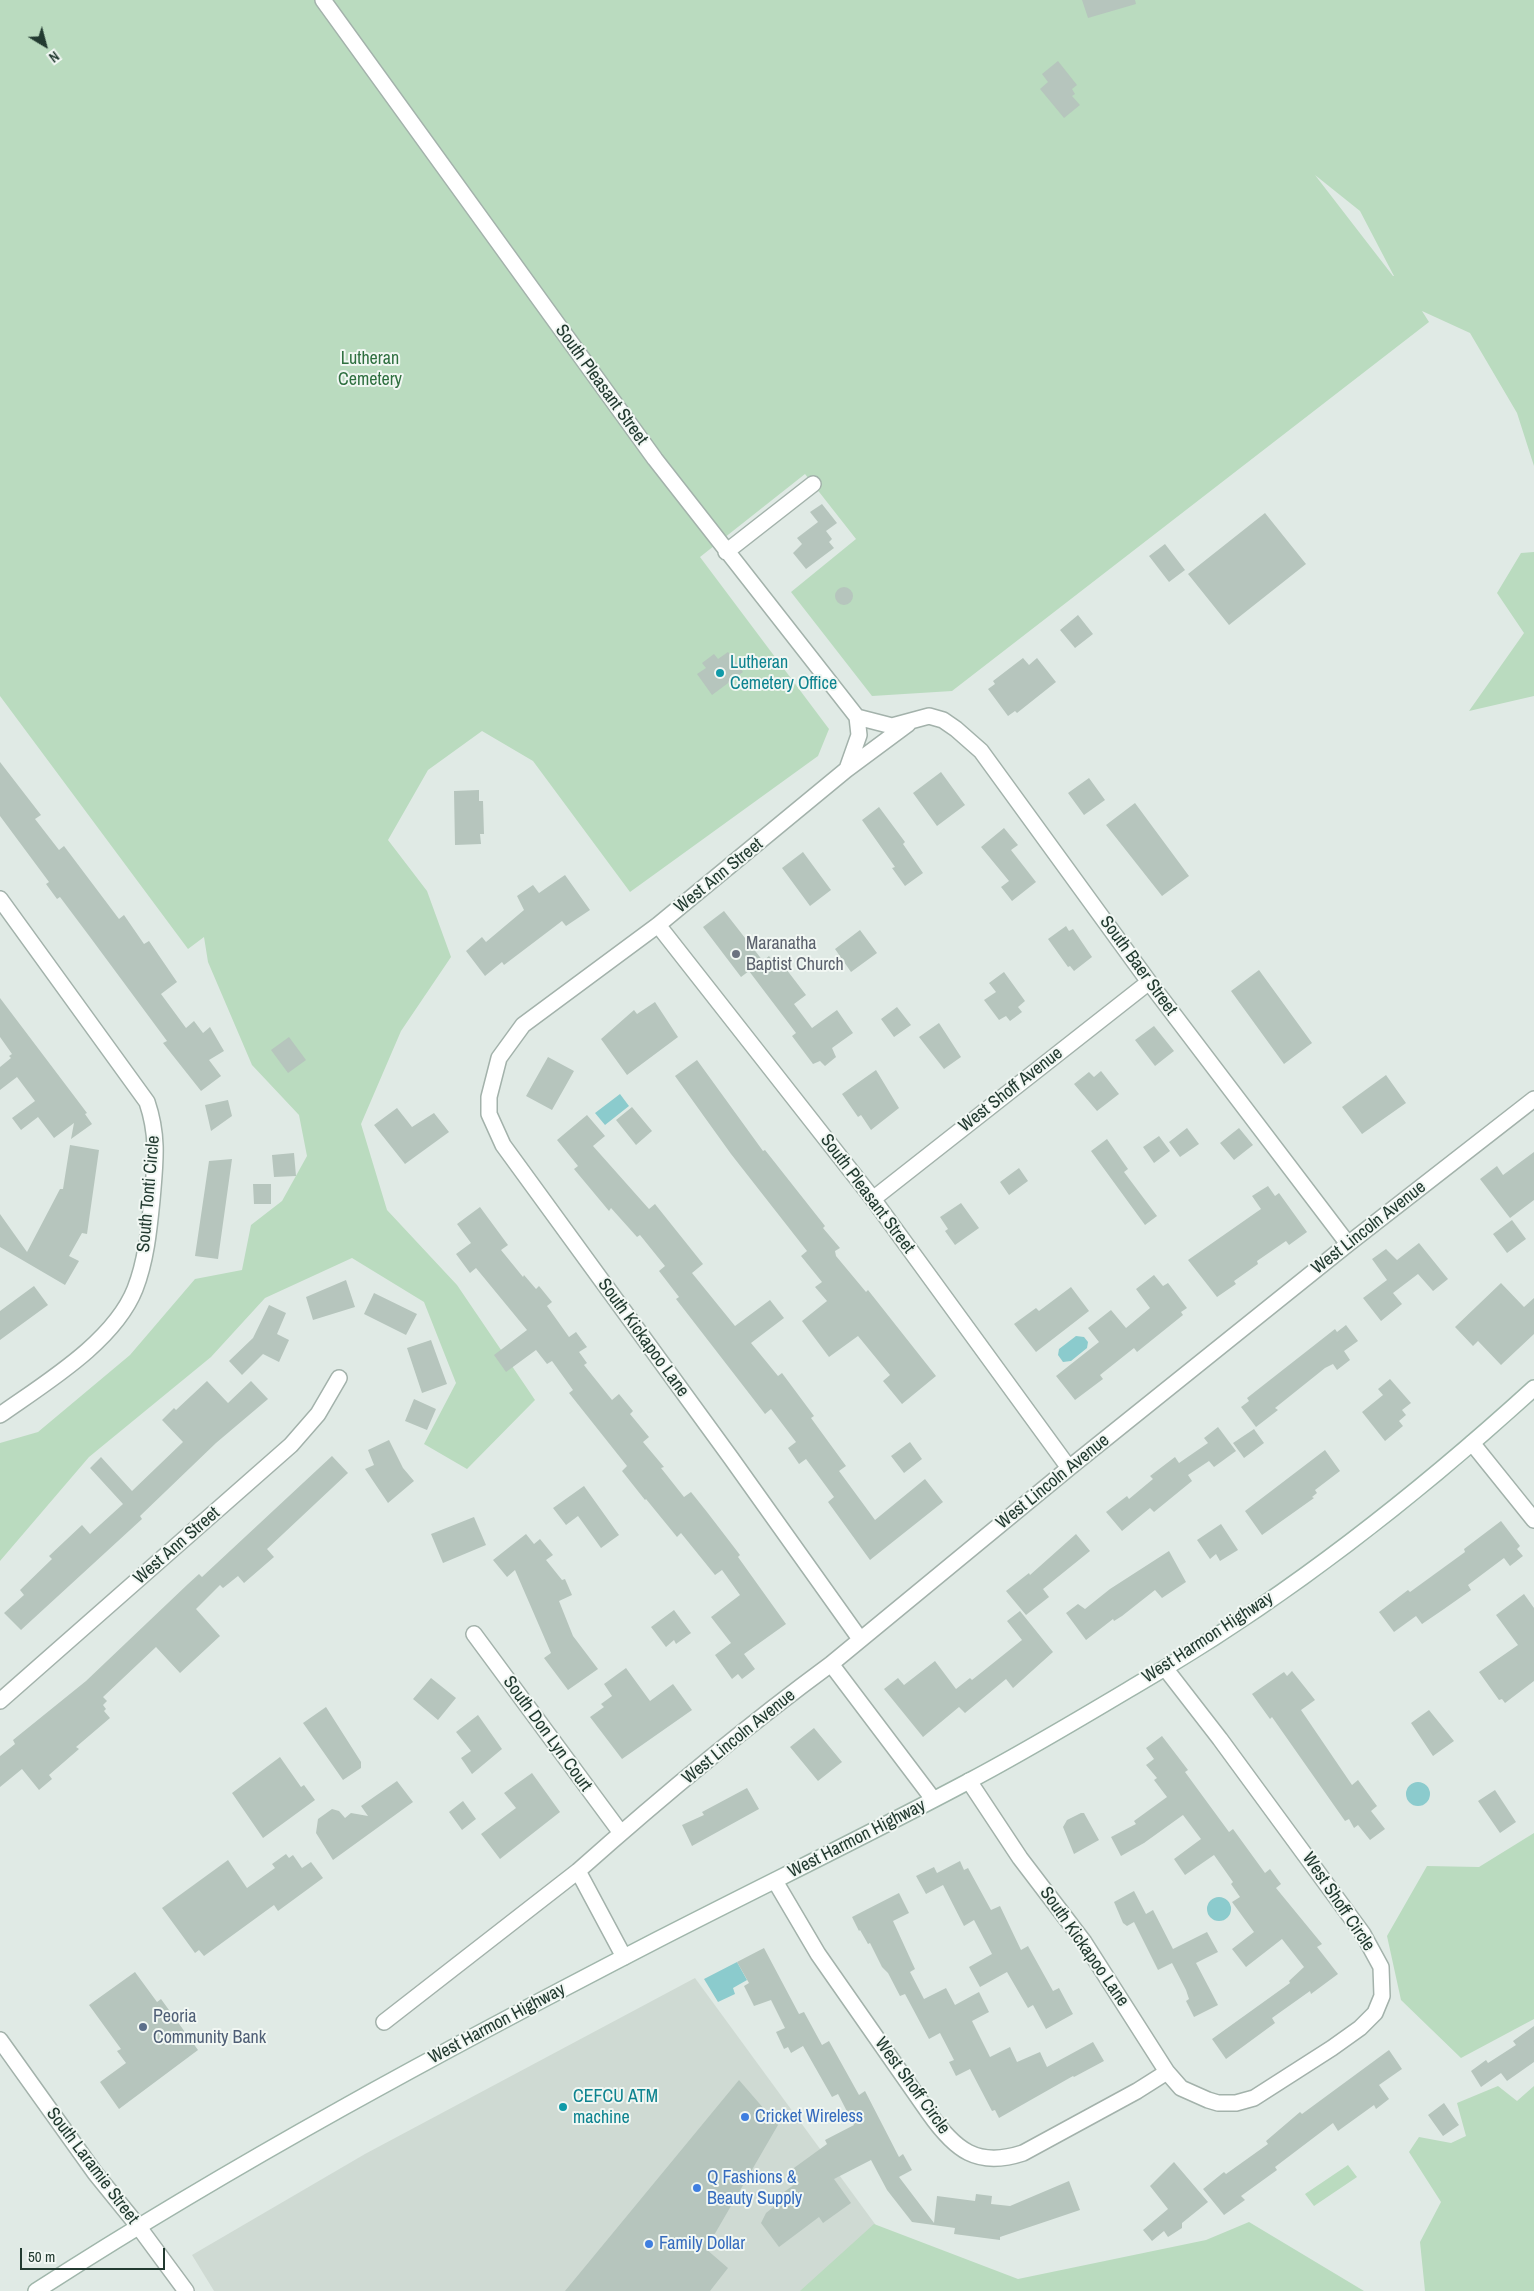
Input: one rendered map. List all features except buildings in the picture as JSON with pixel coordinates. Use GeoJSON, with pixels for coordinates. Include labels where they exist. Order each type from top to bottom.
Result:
{"type":"FeatureCollection","features":[{"type":"Feature","properties":{"kind":"street","name":"South Pleasant Street"},"geometry":{"type":"LineString","coordinates":[[323,0],[556,324],[726,552],[857,717]]}},
{"type":"Feature","properties":{"kind":"street"},"geometry":{"type":"LineString","coordinates":[[726,552],[813,484]]}},
{"type":"Feature","properties":{"kind":"street","name":"South Baer Street"},"geometry":{"type":"LineString","coordinates":[[911,721],[929,716],[943,720],[981,751],[1149,982],[1348,1244]]}},
{"type":"Feature","properties":{"kind":"street"},"geometry":{"type":"LineString","coordinates":[[846,770],[859,736],[857,717],[892,726],[911,721]]}},
{"type":"Feature","properties":{"kind":"street","name":"West Ann Street"},"geometry":{"type":"LineString","coordinates":[[523,1025],[658,925],[846,770],[911,721]]}},
{"type":"Feature","properties":{"kind":"street","name":"South Tonti Circle"},"geometry":{"type":"LineString","coordinates":[[0,899],[146,1102],[154,1122],[156,1144],[143,1266],[124,1311],[106,1335],[0,1415]]}},
{"type":"Feature","properties":{"kind":"street","name":"South Pleasant Street"},"geometry":{"type":"LineString","coordinates":[[658,925],[873,1199],[1069,1468]]}},
{"type":"Feature","properties":{"kind":"street","name":"West Shoff Avenue"},"geometry":{"type":"LineString","coordinates":[[873,1199],[1149,982]]}},
{"type":"Feature","properties":{"kind":"street","name":"South Kickapoo Lane"},"geometry":{"type":"LineString","coordinates":[[523,1025],[499,1058],[489,1096],[489,1114],[495,1131],[860,1639]]}},
{"type":"Feature","properties":{"kind":"street","name":"West Lincoln Avenue"},"geometry":{"type":"LineString","coordinates":[[384,2022],[578,1871],[621,1833],[797,1689],[831,1664],[1069,1468],[1348,1244],[1534,1100]]}},
{"type":"Feature","properties":{"kind":"street","name":"West Ann Street"},"geometry":{"type":"LineString","coordinates":[[0,1701],[291,1445],[318,1414],[339,1378]]}},
{"type":"Feature","properties":{"kind":"street","name":"West Harmon Highway"},"geometry":{"type":"LineString","coordinates":[[138,2226],[267,2149],[371,2091],[624,1957],[969,1781],[1164,1668],[1236,1622],[1326,1559],[1472,1443],[1534,1388]]}},
{"type":"Feature","properties":{"kind":"street"},"geometry":{"type":"LineString","coordinates":[[1472,1443],[1534,1520]]}},
{"type":"Feature","properties":{"kind":"street","name":"South Don Lyn Court"},"geometry":{"type":"LineString","coordinates":[[474,1634],[621,1833]]}},
{"type":"Feature","properties":{"kind":"street"},"geometry":{"type":"LineString","coordinates":[[831,1664],[933,1799]]}},
{"type":"Feature","properties":{"kind":"street","name":"West Shoff Circle"},"geometry":{"type":"LineString","coordinates":[[1164,1668],[1330,1887],[1363,1934],[1381,1967],[1382,1996],[1375,2013],[1360,2028],[1254,2098],[1236,2104],[1218,2103],[1208,2100]]}},
{"type":"Feature","properties":{"kind":"street","name":"South Kickapoo Lane"},"geometry":{"type":"LineString","coordinates":[[969,1781],[1020,1858],[1084,1942],[1167,2072],[1181,2088],[1208,2100]]}},
{"type":"Feature","properties":{"kind":"street"},"geometry":{"type":"LineString","coordinates":[[578,1871],[624,1957]]}},
{"type":"Feature","properties":{"kind":"street","name":"West Shoff Circle"},"geometry":{"type":"LineString","coordinates":[[775,1881],[818,1954],[938,2126],[964,2152],[979,2157],[1004,2159],[1023,2153],[1137,2091],[1167,2072]]}},
{"type":"Feature","properties":{"kind":"street","name":"South Laramie Street"},"geometry":{"type":"LineString","coordinates":[[0,2040],[95,2173],[138,2226],[186,2291]]}},
{"type":"Feature","properties":{"kind":"street"},"geometry":{"type":"LineString","coordinates":[[36,2291],[138,2226]]}},
{"type":"Feature","properties":{"kind":"shaded area"},"geometry":{"type":"Polygon","coordinates":[[[695,1978],[924,2291],[214,2291],[192,2255],[365,2154],[695,1978]]]}},
{"type":"Feature","properties":{"kind":"green space","name":"Lutheran Cemetery"},"geometry":{"type":"Polygon","coordinates":[[[0,0],[1534,0],[1534,466],[1517,413],[1470,333],[1422,311],[1429,322],[952,691],[872,696],[791,592],[856,539],[805,474],[700,557],[829,729],[818,756],[630,892],[533,761],[482,731],[428,770],[388,840],[427,891],[451,957],[401,1031],[361,1124],[387,1210],[457,1285],[535,1400],[467,1469],[424,1444],[456,1383],[424,1302],[352,1258],[265,1298],[211,1357],[89,1457],[0,1561],[0,1443],[38,1432],[130,1355],[195,1279],[242,1270],[251,1225],[282,1201],[307,1156],[299,1115],[252,1065],[208,962],[204,937],[188,949],[0,696],[0,0]],[[1315,175],[1394,276],[1360,211],[1315,175]]]}},
{"type":"Feature","properties":{"kind":"green space"},"geometry":{"type":"Polygon","coordinates":[[[1534,552],[1534,696],[1469,711],[1524,633],[1497,593],[1521,553],[1534,552]]]}},
{"type":"Feature","properties":{"kind":"green space"},"geometry":{"type":"Polygon","coordinates":[[[1534,1833],[1534,2019],[1461,2058],[1401,2000],[1387,1936],[1427,1866],[1479,1867],[1534,1833]]]}},
{"type":"Feature","properties":{"kind":"green space"},"geometry":{"type":"Polygon","coordinates":[[[1498,2086],[1517,2101],[1534,2086],[1534,2291],[1425,2291],[1420,2242],[1441,2202],[1409,2152],[1419,2137],[1451,2143],[1466,2136],[1457,2103],[1498,2086]]]}},
{"type":"Feature","properties":{"kind":"green space"},"geometry":{"type":"Polygon","coordinates":[[[1348,2165],[1357,2177],[1314,2206],[1305,2194],[1348,2165]]]}},
{"type":"Feature","properties":{"kind":"green space"},"geometry":{"type":"Polygon","coordinates":[[[1249,2222],[1364,2291],[800,2291],[874,2224],[1018,2279],[1206,2240],[1249,2222]]]}},
{"type":"Feature","properties":{"kind":"water"},"geometry":{"type":"Polygon","coordinates":[[[620,1094],[629,1106],[605,1125],[595,1113],[620,1094]]]}},
{"type":"Feature","properties":{"kind":"water"},"geometry":{"type":"Polygon","coordinates":[[[1076,1336],[1084,1337],[1088,1342],[1087,1348],[1071,1361],[1063,1362],[1058,1355],[1059,1349],[1076,1336]]]}},
{"type":"Feature","properties":{"kind":"water"},"geometry":{"type":"Polygon","coordinates":[[[1418,1782],[1423,1783],[1429,1789],[1429,1799],[1423,1805],[1418,1806],[1413,1805],[1407,1799],[1406,1794],[1407,1789],[1413,1783],[1418,1782]]]}},
{"type":"Feature","properties":{"kind":"water"},"geometry":{"type":"Polygon","coordinates":[[[1219,1897],[1224,1898],[1230,1904],[1230,1914],[1224,1920],[1219,1921],[1214,1920],[1208,1914],[1207,1909],[1208,1904],[1214,1898],[1219,1897]]]}},
{"type":"Feature","properties":{"kind":"water"},"geometry":{"type":"Polygon","coordinates":[[[737,1962],[747,1980],[733,1988],[735,1994],[718,2002],[704,1979],[737,1962]]]}},
{"type":"Feature","properties":{"kind":"place","name":"Lutheran Cemetery Office"},"geometry":{"type":"Point","coordinates":[720,673]}},
{"type":"Feature","properties":{"kind":"place","name":"Maranatha Baptist Church"},"geometry":{"type":"Point","coordinates":[736,954]}},
{"type":"Feature","properties":{"kind":"place","name":"Peoria Community Bank"},"geometry":{"type":"Point","coordinates":[143,2027]}},
{"type":"Feature","properties":{"kind":"place","name":"CEFCU ATM machine"},"geometry":{"type":"Point","coordinates":[563,2107]}},
{"type":"Feature","properties":{"kind":"place","name":"Cricket Wireless"},"geometry":{"type":"Point","coordinates":[745,2117]}},
{"type":"Feature","properties":{"kind":"place","name":"Q Fashions & Beauty Supply"},"geometry":{"type":"Point","coordinates":[697,2188]}},
{"type":"Feature","properties":{"kind":"place","name":"Family Dollar"},"geometry":{"type":"Point","coordinates":[649,2244]}}]}
